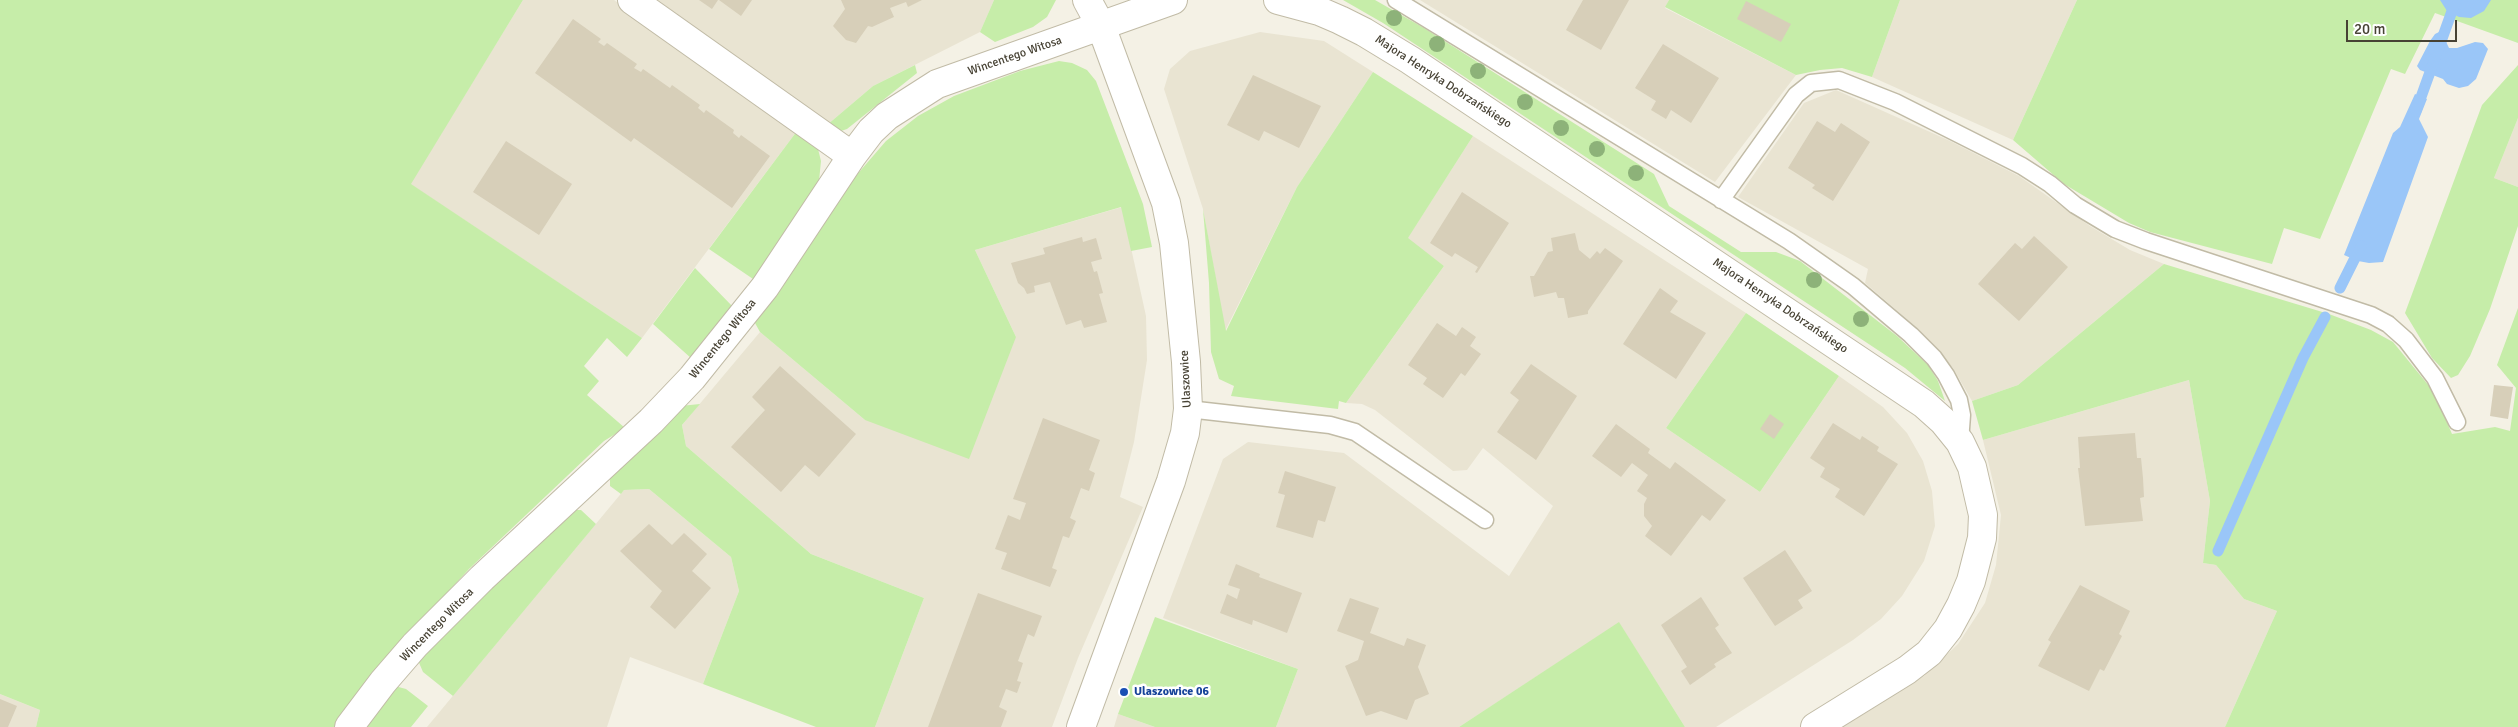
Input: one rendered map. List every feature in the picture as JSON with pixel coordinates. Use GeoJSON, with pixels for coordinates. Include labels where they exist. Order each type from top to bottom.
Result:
{"type":"FeatureCollection","features":[{"type":"Feature","properties":{"kind":"street"},"geometry":{"type":"LineString","coordinates":[[632,0],[852,156]]}},
{"type":"Feature","properties":{"kind":"street"},"geometry":{"type":"LineString","coordinates":[[1087,0],[1101,26],[1173,0]]}},
{"type":"Feature","properties":{"kind":"street","name":"Majora Henryka Dobrzańskiego"},"geometry":{"type":"LineString","coordinates":[[1278,0],[1319,11],[1340,20],[1410,60],[1662,226],[1924,404],[1943,421],[1960,442],[1972,467],[1983,515],[1982,538],[1971,581],[1961,605],[1948,629],[1929,654],[1907,670],[1815,727]]}},
{"type":"Feature","properties":{"kind":"street","name":"Wincentego Witosa"},"geometry":{"type":"LineString","coordinates":[[349,727],[383,682],[422,639],[482,578],[651,421],[692,378],[765,286],[852,156],[871,132],[887,116],[936,84],[1101,26]]}},
{"type":"Feature","properties":{"kind":"street","name":"Ulaszowice"},"geometry":{"type":"LineString","coordinates":[[1081,727],[1171,481],[1185,433],[1188,409],[1186,362],[1175,253],[1166,203],[1101,26]]}},
{"type":"Feature","properties":{"kind":"lane"},"geometry":{"type":"LineString","coordinates":[[1396,0],[1789,241],[1853,286],[1922,346],[1946,375],[1959,400],[1963,429],[1960,442]]}},
{"type":"Feature","properties":{"kind":"lane"},"geometry":{"type":"LineString","coordinates":[[1721,200],[1796,95],[1811,83],[1839,80],[1895,102],[2022,166],[2050,184],[2081,210],[2115,229],[2146,241],[2371,315],[2388,324],[2406,340],[2435,378],[2457,422]]}},
{"type":"Feature","properties":{"kind":"lane"},"geometry":{"type":"LineString","coordinates":[[1188,409],[1330,425],[1355,432],[1485,520]]}},
{"type":"Feature","properties":{"kind":"shaded area"},"geometry":{"type":"Polygon","coordinates":[[[523,0],[614,0],[797,131],[642,338],[410,184],[523,0]]]}},
{"type":"Feature","properties":{"kind":"shaded area"},"geometry":{"type":"Polygon","coordinates":[[[658,0],[994,0],[980,32],[873,86],[827,125],[658,0]]]}},
{"type":"Feature","properties":{"kind":"shaded area"},"geometry":{"type":"Polygon","coordinates":[[[1420,0],[1669,0],[1665,8],[1796,75],[1715,182],[1420,0]]]}},
{"type":"Feature","properties":{"kind":"shaded area"},"geometry":{"type":"Polygon","coordinates":[[[1900,0],[2077,0],[2013,140],[1872,77],[1900,0]]]}},
{"type":"Feature","properties":{"kind":"shaded area"},"geometry":{"type":"Polygon","coordinates":[[[1260,32],[1324,41],[1373,72],[1297,187],[1225,331],[1203,209],[1164,89],[1170,69],[1190,51],[1260,32]]]}},
{"type":"Feature","properties":{"kind":"shaded area"},"geometry":{"type":"Polygon","coordinates":[[[1836,90],[1948,140],[2019,176],[2090,226],[2130,250],[2164,264],[2018,385],[1972,401],[1953,368],[1916,327],[1865,283],[1868,269],[1738,197],[1804,103],[1836,90]]]}},
{"type":"Feature","properties":{"kind":"shaded area"},"geometry":{"type":"Polygon","coordinates":[[[2518,118],[2518,187],[2494,178],[2518,118]]]}},
{"type":"Feature","properties":{"kind":"shaded area"},"geometry":{"type":"Polygon","coordinates":[[[1473,136],[1746,313],[1666,428],[1760,492],[1839,376],[1883,407],[1907,433],[1923,461],[1932,491],[1935,526],[1924,561],[1902,596],[1881,619],[1853,640],[1716,727],[1685,727],[1619,623],[1459,727],[1276,727],[1298,669],[1163,618],[1223,459],[1248,442],[1344,453],[1509,576],[1553,506],[1483,448],[1467,470],[1453,471],[1375,410],[1362,404],[1346,403],[1444,266],[1407,239],[1473,136]]]}},
{"type":"Feature","properties":{"kind":"shaded area"},"geometry":{"type":"Polygon","coordinates":[[[1122,207],[1146,316],[1147,360],[1134,442],[1120,497],[1143,507],[1078,658],[1052,727],[875,727],[924,598],[811,554],[686,446],[682,425],[760,332],[865,420],[1016,337],[975,250],[1122,207]]]}},
{"type":"Feature","properties":{"kind":"shaded area"},"geometry":{"type":"Polygon","coordinates":[[[2189,380],[2210,501],[2203,563],[2216,565],[2244,599],[2277,611],[2225,727],[1843,727],[1924,676],[1958,644],[1985,603],[1996,565],[2001,515],[1983,440],[2189,380]]]}},
{"type":"Feature","properties":{"kind":"shaded area"},"geometry":{"type":"Polygon","coordinates":[[[649,489],[731,557],[739,591],[703,684],[630,657],[607,727],[427,727],[624,490],[649,489]]]}},
{"type":"Feature","properties":{"kind":"shaded area"},"geometry":{"type":"Polygon","coordinates":[[[0,694],[40,710],[36,727],[0,727],[0,694]]]}},
{"type":"Feature","properties":{"kind":"shaded area"},"geometry":{"type":"Polygon","coordinates":[[[1118,714],[1155,727],[1114,727],[1118,714]]]}},
{"type":"Feature","properties":{"kind":"green space"},"geometry":{"type":"Polygon","coordinates":[[[0,0],[523,0],[411,184],[642,338],[627,357],[607,338],[584,366],[599,381],[587,395],[625,428],[604,441],[469,569],[400,644],[338,727],[36,727],[40,710],[0,694],[0,0]]]}},
{"type":"Feature","properties":{"kind":"green space"},"geometry":{"type":"Polygon","coordinates":[[[994,0],[1056,0],[1047,17],[1033,27],[995,42],[980,32],[994,0]]]}},
{"type":"Feature","properties":{"kind":"green space"},"geometry":{"type":"Polygon","coordinates":[[[1343,0],[1375,0],[1424,28],[1654,174],[1669,206],[1741,252],[1776,252],[1800,261],[1897,336],[1928,365],[1938,381],[1945,401],[1905,368],[1383,23],[1343,0]]]}},
{"type":"Feature","properties":{"kind":"green space"},"geometry":{"type":"Polygon","coordinates":[[[1669,0],[1900,0],[1872,77],[1842,68],[1796,75],[1665,7],[1669,0]]]}},
{"type":"Feature","properties":{"kind":"green space"},"geometry":{"type":"Polygon","coordinates":[[[2077,0],[2518,0],[2518,43],[2435,13],[2405,74],[2391,69],[2320,239],[2284,228],[2272,264],[2150,232],[2129,223],[2064,184],[2013,140],[2077,0]]]}},
{"type":"Feature","properties":{"kind":"green space"},"geometry":{"type":"Polygon","coordinates":[[[1059,61],[1072,63],[1087,70],[1096,81],[1143,204],[1152,247],[1131,251],[1121,207],[975,250],[1016,337],[969,459],[865,420],[760,332],[755,323],[756,316],[854,178],[886,141],[918,116],[954,96],[1020,71],[1059,61]]]}},
{"type":"Feature","properties":{"kind":"green space"},"geometry":{"type":"Polygon","coordinates":[[[915,65],[917,73],[847,129],[838,132],[827,125],[873,86],[915,65]]]}},
{"type":"Feature","properties":{"kind":"green space"},"geometry":{"type":"Polygon","coordinates":[[[2518,65],[2518,118],[2494,178],[2518,187],[2518,226],[2490,309],[2470,356],[2458,375],[2451,378],[2432,358],[2405,313],[2482,105],[2518,65]]]}},
{"type":"Feature","properties":{"kind":"green space"},"geometry":{"type":"Polygon","coordinates":[[[1373,72],[1473,136],[1408,238],[1444,266],[1346,403],[1339,401],[1338,409],[1231,396],[1234,386],[1219,379],[1211,352],[1209,283],[1203,209],[1226,331],[1297,187],[1373,72]]]}},
{"type":"Feature","properties":{"kind":"green space"},"geometry":{"type":"Polygon","coordinates":[[[797,131],[817,145],[821,161],[819,181],[813,197],[756,281],[709,249],[797,131]]]}},
{"type":"Feature","properties":{"kind":"green space"},"geometry":{"type":"Polygon","coordinates":[[[2164,264],[2329,314],[2371,330],[2393,342],[2434,392],[2452,434],[2495,427],[2510,431],[2516,388],[2497,365],[2518,308],[2518,727],[2225,727],[2277,611],[2244,599],[2216,565],[2203,563],[2210,501],[2189,380],[1983,440],[1972,401],[2018,385],[2164,264]]]}},
{"type":"Feature","properties":{"kind":"green space"},"geometry":{"type":"Polygon","coordinates":[[[695,268],[735,309],[692,359],[653,324],[695,268]]]}},
{"type":"Feature","properties":{"kind":"green space"},"geometry":{"type":"Polygon","coordinates":[[[1746,313],[1839,376],[1760,492],[1666,428],[1746,313]]]}},
{"type":"Feature","properties":{"kind":"green space"},"geometry":{"type":"Polygon","coordinates":[[[700,404],[682,425],[686,446],[811,554],[924,598],[875,727],[816,727],[703,684],[739,591],[731,557],[649,489],[624,490],[621,494],[610,486],[610,478],[680,406],[700,404]]]}},
{"type":"Feature","properties":{"kind":"green space"},"geometry":{"type":"Polygon","coordinates":[[[569,510],[581,510],[596,524],[453,696],[423,672],[417,658],[569,510]]]}},
{"type":"Feature","properties":{"kind":"green space"},"geometry":{"type":"Polygon","coordinates":[[[1155,617],[1298,669],[1276,727],[1155,727],[1118,714],[1155,617]]]}},
{"type":"Feature","properties":{"kind":"green space"},"geometry":{"type":"Polygon","coordinates":[[[1619,622],[1685,727],[1459,727],[1619,622]]]}},
{"type":"Feature","properties":{"kind":"green space"},"geometry":{"type":"Polygon","coordinates":[[[391,685],[406,689],[428,706],[411,727],[359,727],[391,685]]]}},
{"type":"Feature","properties":{"kind":"water"},"geometry":{"type":"Polygon","coordinates":[[[2440,0],[2491,0],[2484,11],[2471,18],[2459,17],[2447,11],[2440,0]]]}},
{"type":"Feature","properties":{"kind":"water"},"geometry":{"type":"Polygon","coordinates":[[[2441,31],[2449,48],[2457,48],[2475,42],[2483,43],[2488,49],[2476,79],[2468,86],[2459,88],[2447,84],[2443,79],[2420,70],[2417,66],[2430,41],[2435,34],[2441,31]]]}},
{"type":"Feature","properties":{"kind":"water"},"geometry":{"type":"Polygon","coordinates":[[[2415,94],[2427,99],[2419,119],[2428,137],[2383,262],[2369,263],[2358,261],[2344,255],[2393,133],[2400,127],[2415,94]]]}},
{"type":"Feature","properties":{"kind":"building"},"geometry":{"type":"Polygon","coordinates":[[[699,0],[718,0],[712,9],[699,0]]]}},
{"type":"Feature","properties":{"kind":"building"},"geometry":{"type":"Polygon","coordinates":[[[719,0],[752,0],[741,16],[719,0]]]}},
{"type":"Feature","properties":{"kind":"building"},"geometry":{"type":"Polygon","coordinates":[[[841,0],[922,0],[908,7],[906,2],[890,8],[894,17],[872,27],[868,26],[856,43],[846,40],[833,26],[845,9],[841,0]]]}},
{"type":"Feature","properties":{"kind":"building"},"geometry":{"type":"Polygon","coordinates":[[[1583,0],[1629,0],[1601,50],[1566,30],[1583,0]]]}},
{"type":"Feature","properties":{"kind":"building"},"geometry":{"type":"Polygon","coordinates":[[[1746,1],[1791,24],[1781,42],[1737,19],[1746,1]]]}},
{"type":"Feature","properties":{"kind":"building"},"geometry":{"type":"Polygon","coordinates":[[[573,19],[601,39],[598,42],[604,46],[607,43],[637,64],[634,68],[641,72],[643,69],[670,88],[672,85],[700,105],[698,108],[704,113],[706,110],[734,130],[733,133],[739,138],[741,135],[770,156],[732,208],[634,138],[631,142],[535,73],[573,19]]]}},
{"type":"Feature","properties":{"kind":"building"},"geometry":{"type":"Polygon","coordinates":[[[1663,44],[1719,78],[1691,123],[1671,110],[1666,119],[1651,110],[1656,101],[1635,88],[1663,44]]]}},
{"type":"Feature","properties":{"kind":"building"},"geometry":{"type":"Polygon","coordinates":[[[1253,75],[1321,106],[1299,148],[1264,131],[1259,141],[1227,125],[1253,75]]]}},
{"type":"Feature","properties":{"kind":"building"},"geometry":{"type":"Polygon","coordinates":[[[1817,121],[1835,132],[1841,123],[1870,142],[1833,201],[1812,188],[1815,185],[1788,168],[1817,121]]]}},
{"type":"Feature","properties":{"kind":"building"},"geometry":{"type":"Polygon","coordinates":[[[506,141],[572,184],[539,235],[473,192],[506,141]]]}},
{"type":"Feature","properties":{"kind":"building"},"geometry":{"type":"Polygon","coordinates":[[[1462,192],[1509,223],[1477,273],[1475,272],[1478,267],[1455,253],[1452,257],[1430,243],[1462,192]]]}},
{"type":"Feature","properties":{"kind":"building"},"geometry":{"type":"Polygon","coordinates":[[[1575,233],[1579,250],[1590,259],[1597,251],[1600,254],[1605,248],[1623,261],[1588,311],[1588,314],[1568,318],[1564,298],[1558,298],[1556,292],[1534,297],[1530,276],[1534,276],[1548,252],[1553,251],[1551,238],[1575,233]]]}},
{"type":"Feature","properties":{"kind":"building"},"geometry":{"type":"Polygon","coordinates":[[[2034,236],[2068,267],[2019,321],[1978,284],[2015,243],[2022,249],[2034,236]]]}},
{"type":"Feature","properties":{"kind":"building"},"geometry":{"type":"Polygon","coordinates":[[[1082,237],[1083,242],[1096,238],[1102,259],[1091,262],[1094,272],[1097,271],[1103,293],[1099,294],[1107,322],[1084,328],[1081,320],[1066,325],[1050,282],[1034,286],[1035,292],[1027,294],[1018,283],[1011,263],[1045,254],[1043,248],[1082,237]]]}},
{"type":"Feature","properties":{"kind":"building"},"geometry":{"type":"Polygon","coordinates":[[[1660,288],[1678,301],[1670,312],[1706,333],[1676,379],[1623,344],[1660,288]]]}},
{"type":"Feature","properties":{"kind":"building"},"geometry":{"type":"Polygon","coordinates":[[[1437,323],[1456,336],[1462,327],[1476,337],[1470,346],[1481,354],[1465,376],[1461,373],[1443,398],[1423,384],[1427,378],[1408,365],[1437,323]]]}},
{"type":"Feature","properties":{"kind":"building"},"geometry":{"type":"Polygon","coordinates":[[[1531,364],[1577,396],[1536,460],[1497,432],[1519,400],[1510,393],[1531,364]]]}},
{"type":"Feature","properties":{"kind":"building"},"geometry":{"type":"Polygon","coordinates":[[[780,366],[856,434],[819,477],[805,465],[781,492],[731,447],[765,410],[752,397],[780,366]]]}},
{"type":"Feature","properties":{"kind":"building"},"geometry":{"type":"Polygon","coordinates":[[[2494,385],[2513,387],[2508,419],[2490,416],[2494,385]]]}},
{"type":"Feature","properties":{"kind":"building"},"geometry":{"type":"Polygon","coordinates":[[[1770,414],[1784,424],[1774,439],[1760,429],[1770,414]]]}},
{"type":"Feature","properties":{"kind":"building"},"geometry":{"type":"Polygon","coordinates":[[[1043,418],[1100,440],[1089,470],[1095,473],[1089,491],[1081,488],[1070,518],[1076,521],[1069,538],[1063,536],[1052,568],[1057,570],[1050,587],[1001,569],[1007,553],[995,549],[1008,515],[1020,520],[1026,503],[1013,499],[1043,418]]]}},
{"type":"Feature","properties":{"kind":"building"},"geometry":{"type":"Polygon","coordinates":[[[1833,423],[1860,440],[1862,436],[1879,447],[1877,451],[1898,464],[1864,516],[1835,497],[1840,489],[1820,477],[1825,468],[1810,458],[1833,423]]]}},
{"type":"Feature","properties":{"kind":"building"},"geometry":{"type":"Polygon","coordinates":[[[1616,424],[1650,449],[1648,453],[1670,469],[1675,462],[1726,500],[1710,521],[1702,515],[1671,556],[1645,536],[1652,526],[1644,516],[1644,504],[1647,498],[1637,491],[1648,475],[1632,463],[1621,477],[1592,456],[1616,424]]]}},
{"type":"Feature","properties":{"kind":"building"},"geometry":{"type":"Polygon","coordinates":[[[2135,433],[2137,458],[2141,458],[2143,478],[2144,497],[2140,498],[2143,521],[2085,526],[2078,468],[2080,468],[2078,437],[2135,433]]]}},
{"type":"Feature","properties":{"kind":"building"},"geometry":{"type":"Polygon","coordinates":[[[1285,471],[1336,487],[1325,522],[1318,520],[1313,538],[1276,527],[1285,495],[1278,493],[1285,471]]]}},
{"type":"Feature","properties":{"kind":"building"},"geometry":{"type":"Polygon","coordinates":[[[649,524],[672,545],[684,533],[707,554],[692,571],[711,588],[675,629],[650,607],[662,591],[620,551],[649,524]]]}},
{"type":"Feature","properties":{"kind":"building"},"geometry":{"type":"Polygon","coordinates":[[[1785,550],[1812,591],[1798,600],[1803,608],[1775,626],[1743,578],[1785,550]]]}},
{"type":"Feature","properties":{"kind":"building"},"geometry":{"type":"Polygon","coordinates":[[[1236,564],[1260,574],[1259,577],[1302,593],[1287,633],[1253,620],[1252,625],[1220,613],[1227,594],[1237,599],[1240,589],[1228,585],[1236,564]]]}},
{"type":"Feature","properties":{"kind":"building"},"geometry":{"type":"Polygon","coordinates":[[[2080,585],[2130,611],[2119,634],[2122,636],[2104,671],[2100,669],[2089,691],[2038,666],[2051,642],[2048,640],[2080,585]]]}},
{"type":"Feature","properties":{"kind":"building"},"geometry":{"type":"Polygon","coordinates":[[[978,593],[1042,616],[1034,637],[1028,634],[1018,661],[1023,663],[1017,681],[1021,682],[1017,693],[1006,689],[999,707],[1007,711],[1001,727],[928,727],[978,593]]]}},
{"type":"Feature","properties":{"kind":"building"},"geometry":{"type":"Polygon","coordinates":[[[1701,597],[1719,625],[1715,628],[1732,653],[1714,664],[1716,667],[1690,685],[1681,671],[1687,667],[1661,625],[1701,597]]]}},
{"type":"Feature","properties":{"kind":"building"},"geometry":{"type":"Polygon","coordinates":[[[1350,598],[1379,608],[1370,633],[1404,646],[1407,638],[1426,645],[1418,667],[1429,694],[1415,700],[1407,720],[1381,711],[1366,716],[1345,666],[1358,660],[1364,641],[1337,631],[1350,598]]]}},
{"type":"Feature","properties":{"kind":"building"},"geometry":{"type":"Polygon","coordinates":[[[0,699],[17,706],[8,727],[0,727],[0,699]]]}},
{"type":"Feature","properties":{"kind":"waterway"},"geometry":{"type":"LineString","coordinates":[[2416,111],[2456,0]]}},
{"type":"Feature","properties":{"kind":"waterway"},"geometry":{"type":"LineString","coordinates":[[2340,288],[2361,246]]}},
{"type":"Feature","properties":{"kind":"waterway"},"geometry":{"type":"LineString","coordinates":[[2218,551],[2303,358],[2325,317]]}},
{"type":"Feature","properties":{"kind":"place","name":"Ulaszowice 06"},"geometry":{"type":"Point","coordinates":[1124,692]}}]}
